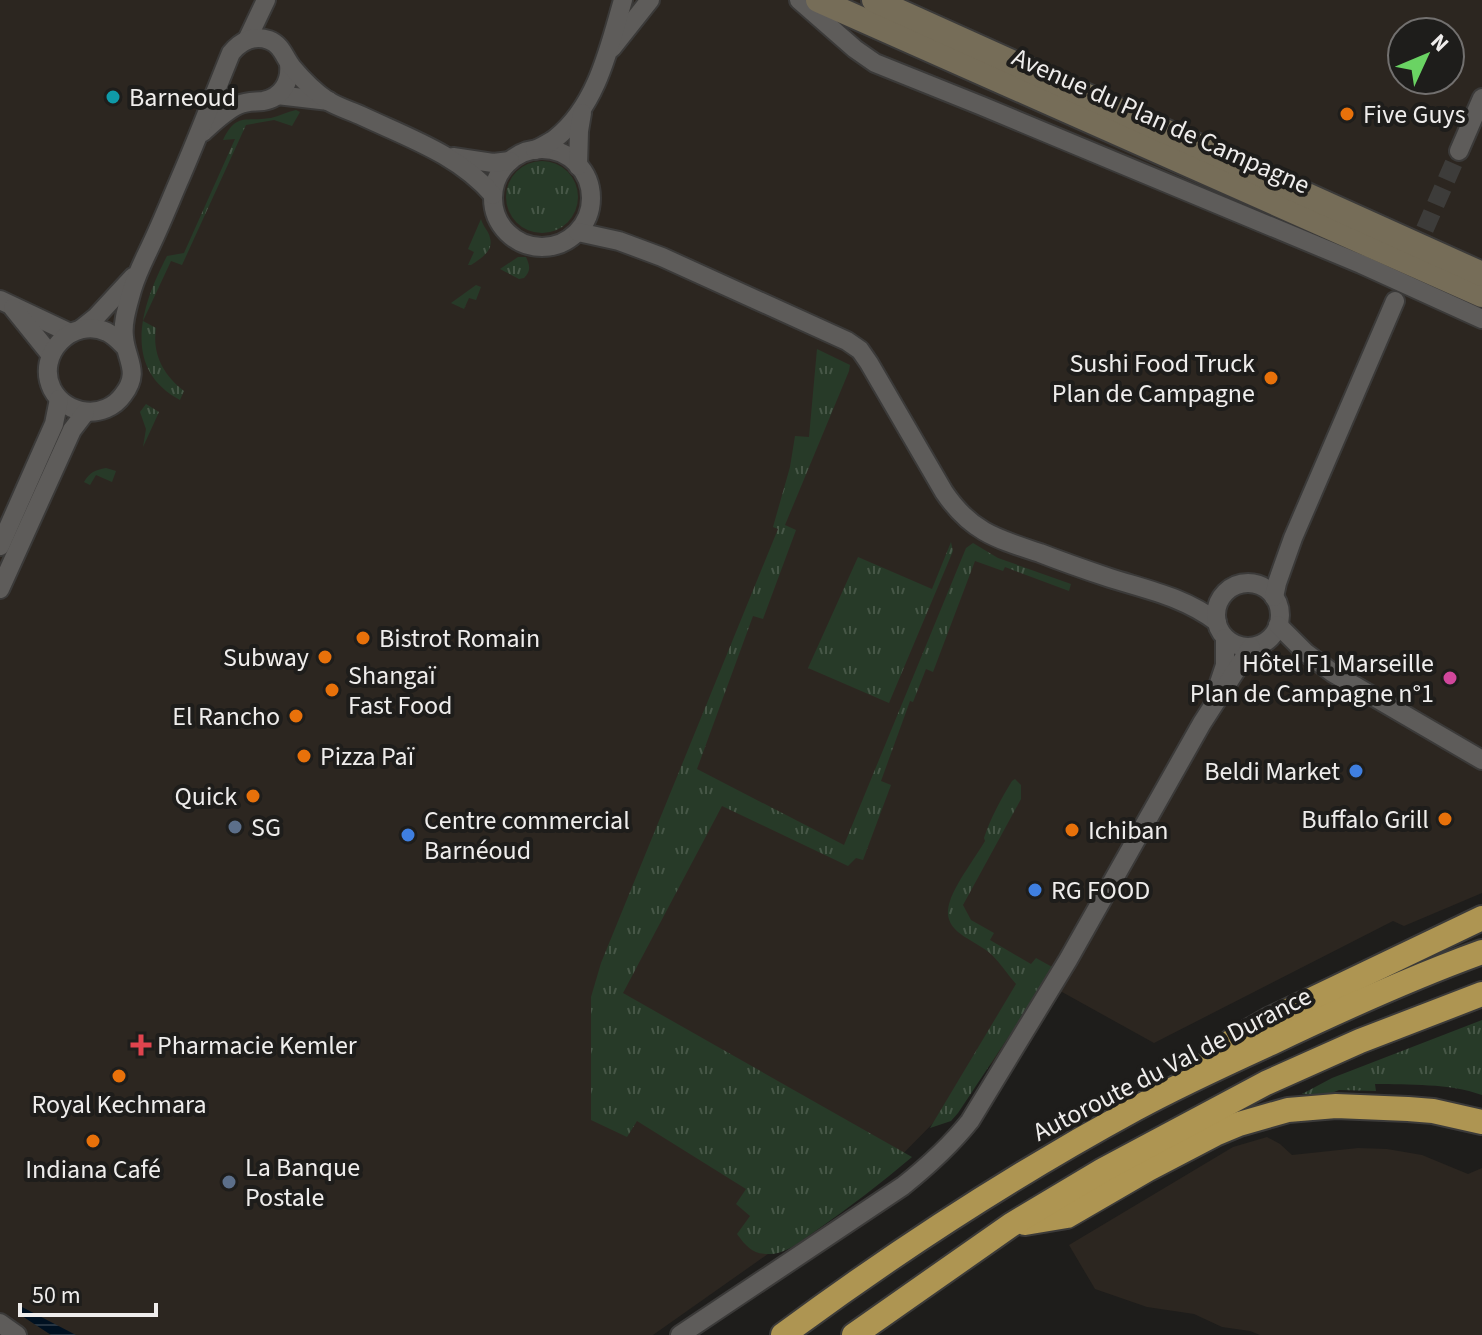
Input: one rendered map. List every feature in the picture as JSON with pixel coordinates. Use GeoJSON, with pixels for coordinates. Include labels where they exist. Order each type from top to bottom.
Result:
{"type":"FeatureCollection","features":[{"type":"Feature","properties":{"kind":"highway"},"geometry":{"type":"LineString","coordinates":[[1186,1083],[1232,1041],[1482,918]]}},
{"type":"Feature","properties":{"kind":"highway","name":"Autoroute du Val de Durance"},"geometry":{"type":"LineString","coordinates":[[783,1335],[837,1295],[977,1202],[1137,1108],[1336,1011],[1482,952]]}},
{"type":"Feature","properties":{"kind":"highway"},"geometry":{"type":"LineString","coordinates":[[854,1335],[1011,1225],[1103,1170],[1266,1083],[1360,1041],[1482,994]]}},
{"type":"Feature","properties":{"kind":"highway"},"geometry":{"type":"LineString","coordinates":[[1011,1225],[1067,1216],[1215,1134],[1288,1110],[1336,1106],[1408,1109],[1482,1122]]}},
{"type":"Feature","properties":{"kind":"main road","name":"Avenue du Plan de Campagne"},"geometry":{"type":"LineString","coordinates":[[818,0],[1482,295]]}},
{"type":"Feature","properties":{"kind":"main road","name":"Avenue du Plan de Campagne"},"geometry":{"type":"LineString","coordinates":[[874,0],[1482,274]]}},
{"type":"Feature","properties":{"kind":"street"},"geometry":{"type":"LineString","coordinates":[[247,40],[266,0]]}},
{"type":"Feature","properties":{"kind":"street"},"geometry":{"type":"LineString","coordinates":[[578,166],[583,109],[606,57],[623,0]]}},
{"type":"Feature","properties":{"kind":"street"},"geometry":{"type":"LineString","coordinates":[[606,57],[650,0]]}},
{"type":"Feature","properties":{"kind":"street"},"geometry":{"type":"LineString","coordinates":[[799,0],[875,63],[1346,258],[1482,319]]}},
{"type":"Feature","properties":{"kind":"street"},"geometry":{"type":"LineString","coordinates":[[137,272],[96,317],[60,340],[50,354],[48,376],[52,388],[69,407],[85,413],[104,410],[114,405],[129,386],[131,361],[126,348],[124,323],[137,272],[199,136],[227,62],[238,45],[247,40],[257,38],[278,45],[285,53],[290,74],[277,95],[269,100],[237,105],[199,136]]}},
{"type":"Feature","properties":{"kind":"street"},"geometry":{"type":"LineString","coordinates":[[227,62],[229,83],[251,101]]}},
{"type":"Feature","properties":{"kind":"street"},"geometry":{"type":"LineString","coordinates":[[289,64],[329,101],[447,156],[469,170],[493,195]]}},
{"type":"Feature","properties":{"kind":"street"},"geometry":{"type":"LineString","coordinates":[[277,95],[329,101]]}},
{"type":"Feature","properties":{"kind":"street"},"geometry":{"type":"LineString","coordinates":[[1459,151],[1482,98]]}},
{"type":"Feature","properties":{"kind":"street"},"geometry":{"type":"LineString","coordinates":[[535,150],[551,150],[566,155],[587,179],[591,194],[590,209],[578,232],[567,241],[541,248],[515,239],[501,225],[496,216],[493,195],[496,183],[510,161],[554,140],[583,109]]}},
{"type":"Feature","properties":{"kind":"street"},"geometry":{"type":"LineString","coordinates":[[447,156],[493,163],[510,161]]}},
{"type":"Feature","properties":{"kind":"street"},"geometry":{"type":"LineString","coordinates":[[590,209],[608,227],[639,248]]}},
{"type":"Feature","properties":{"kind":"street"},"geometry":{"type":"LineString","coordinates":[[578,232],[639,248],[847,341],[860,350],[955,509],[991,536],[1179,599],[1202,611],[1240,646],[1265,637],[1313,659],[1482,760]]}},
{"type":"Feature","properties":{"kind":"street"},"geometry":{"type":"LineString","coordinates":[[1274,597],[1293,538],[1395,301]]}},
{"type":"Feature","properties":{"kind":"street"},"geometry":{"type":"LineString","coordinates":[[6,303],[76,331],[94,328],[107,332],[126,348]]}},
{"type":"Feature","properties":{"kind":"street"},"geometry":{"type":"LineString","coordinates":[[6,303],[50,354]]}},
{"type":"Feature","properties":{"kind":"street"},"geometry":{"type":"LineString","coordinates":[[0,546],[54,424],[59,399]]}},
{"type":"Feature","properties":{"kind":"street"},"geometry":{"type":"LineString","coordinates":[[0,589],[72,430],[85,413]]}},
{"type":"Feature","properties":{"kind":"street"},"geometry":{"type":"LineString","coordinates":[[1179,599],[1207,600],[1222,596],[1237,585],[1258,580],[1271,569],[1293,538]]}},
{"type":"Feature","properties":{"kind":"street"},"geometry":{"type":"LineString","coordinates":[[1202,723],[1265,637],[1278,606],[1274,597],[1263,587],[1246,583]]}},
{"type":"Feature","properties":{"kind":"street"},"geometry":{"type":"LineString","coordinates":[[680,1335],[903,1186],[936,1159],[970,1121],[1068,960],[1202,723],[1225,665],[1216,613],[1222,596]]}},
{"type":"Feature","properties":{"kind":"street"},"geometry":{"type":"LineString","coordinates":[[0,1323],[17,1335]]}},
{"type":"Feature","properties":{"kind":"shaded area"},"geometry":{"type":"Polygon","coordinates":[[[0,0],[1482,0],[1482,893],[1404,926],[1393,921],[1154,1043],[1062,992],[887,1170],[653,1335],[0,1335],[0,0]]]}},
{"type":"Feature","properties":{"kind":"shaded area"},"geometry":{"type":"Polygon","coordinates":[[[1267,1137],[1292,1155],[1358,1148],[1387,1149],[1422,1155],[1468,1174],[1482,1168],[1482,1335],[1260,1335],[1222,1327],[1194,1314],[1147,1307],[1095,1289],[1069,1245],[1233,1147],[1267,1137]]]}},
{"type":"Feature","properties":{"kind":"green space"},"geometry":{"type":"Polygon","coordinates":[[[296,110],[300,112],[292,126],[274,120],[246,125],[182,265],[171,261],[144,320],[150,294],[167,256],[184,253],[235,139],[223,140],[232,125],[242,120],[271,118],[296,110]]]}},
{"type":"Feature","properties":{"kind":"green space"},"geometry":{"type":"Polygon","coordinates":[[[549,161],[568,171],[576,183],[576,211],[568,223],[556,231],[535,233],[516,223],[508,211],[506,190],[516,171],[528,163],[549,161]]]}},
{"type":"Feature","properties":{"kind":"green space"},"geometry":{"type":"Polygon","coordinates":[[[481,219],[489,236],[490,247],[482,257],[468,265],[474,252],[468,249],[481,219]]]}},
{"type":"Feature","properties":{"kind":"green space"},"geometry":{"type":"Polygon","coordinates":[[[518,257],[526,257],[529,268],[524,278],[519,279],[500,269],[518,257]]]}},
{"type":"Feature","properties":{"kind":"green space"},"geometry":{"type":"Polygon","coordinates":[[[476,285],[481,287],[476,300],[469,298],[464,309],[451,303],[476,285]]]}},
{"type":"Feature","properties":{"kind":"green space"},"geometry":{"type":"Polygon","coordinates":[[[143,321],[156,328],[156,347],[161,363],[170,378],[184,391],[180,400],[161,387],[149,371],[143,353],[143,321]]]}},
{"type":"Feature","properties":{"kind":"green space"},"geometry":{"type":"Polygon","coordinates":[[[817,349],[850,365],[849,371],[785,525],[796,530],[763,619],[753,616],[697,769],[844,845],[966,548],[973,543],[998,558],[1071,584],[1069,591],[1005,567],[1003,571],[975,561],[933,672],[926,669],[913,702],[910,701],[881,781],[891,785],[863,860],[856,858],[848,866],[722,806],[623,993],[912,1157],[802,1241],[785,1251],[766,1254],[752,1250],[737,1234],[750,1216],[736,1204],[746,1189],[637,1121],[627,1137],[591,1120],[591,997],[601,963],[778,529],[773,527],[790,467],[795,436],[809,437],[817,349]]]}},
{"type":"Feature","properties":{"kind":"green space"},"geometry":{"type":"Polygon","coordinates":[[[146,404],[159,412],[143,447],[146,429],[140,412],[146,404]]]}},
{"type":"Feature","properties":{"kind":"green space"},"geometry":{"type":"Polygon","coordinates":[[[106,468],[116,471],[112,482],[96,475],[90,485],[84,482],[93,472],[106,468]]]}},
{"type":"Feature","properties":{"kind":"green space"},"geometry":{"type":"Polygon","coordinates":[[[951,542],[953,551],[889,703],[808,668],[858,557],[932,589],[951,542]]]}},
{"type":"Feature","properties":{"kind":"green space"},"geometry":{"type":"Polygon","coordinates":[[[1015,779],[1021,785],[1021,799],[963,905],[971,920],[994,933],[990,940],[1031,964],[1036,958],[1054,968],[958,1113],[951,1121],[930,1128],[1016,984],[992,955],[954,928],[948,912],[957,886],[985,841],[993,815],[1015,779]]]}},
{"type":"Feature","properties":{"kind":"green space"},"geometry":{"type":"Polygon","coordinates":[[[1482,1020],[1482,1095],[1442,1087],[1375,1084],[1376,1091],[1339,1090],[1327,1095],[1302,1094],[1332,1078],[1482,1020]]]}},
{"type":"Feature","properties":{"kind":"water"},"geometry":{"type":"Polygon","coordinates":[[[22,1307],[76,1335],[51,1335],[22,1316],[22,1307]]]}},
{"type":"Feature","properties":{"kind":"tunnel"},"geometry":{"type":"LineString","coordinates":[[1414,254],[1459,151]]}},
{"type":"Feature","properties":{"kind":"place","name":"Barneoud"},"geometry":{"type":"Point","coordinates":[113,97]}},
{"type":"Feature","properties":{"kind":"place","name":"Five Guys"},"geometry":{"type":"Point","coordinates":[1347,114]}},
{"type":"Feature","properties":{"kind":"place","name":"Sushi Food Truck Plan de Campagne"},"geometry":{"type":"Point","coordinates":[1271,378]}},
{"type":"Feature","properties":{"kind":"place","name":"Bistrot Romain"},"geometry":{"type":"Point","coordinates":[363,638]}},
{"type":"Feature","properties":{"kind":"place","name":"Subway"},"geometry":{"type":"Point","coordinates":[325,657]}},
{"type":"Feature","properties":{"kind":"place","name":"Hôtel F1 Marseille Plan de Campagne n°1"},"geometry":{"type":"Point","coordinates":[1450,678]}},
{"type":"Feature","properties":{"kind":"place","name":"Shangaï Fast Food"},"geometry":{"type":"Point","coordinates":[332,690]}},
{"type":"Feature","properties":{"kind":"place","name":"El Rancho"},"geometry":{"type":"Point","coordinates":[296,716]}},
{"type":"Feature","properties":{"kind":"place","name":"Pizza Paï"},"geometry":{"type":"Point","coordinates":[304,756]}},
{"type":"Feature","properties":{"kind":"place","name":"Beldi Market"},"geometry":{"type":"Point","coordinates":[1356,771]}},
{"type":"Feature","properties":{"kind":"place","name":"Quick"},"geometry":{"type":"Point","coordinates":[253,796]}},
{"type":"Feature","properties":{"kind":"place","name":"Buffalo Grill"},"geometry":{"type":"Point","coordinates":[1445,819]}},
{"type":"Feature","properties":{"kind":"place","name":"SG"},"geometry":{"type":"Point","coordinates":[235,827]}},
{"type":"Feature","properties":{"kind":"place","name":"Ichiban"},"geometry":{"type":"Point","coordinates":[1072,830]}},
{"type":"Feature","properties":{"kind":"place","name":"Centre commercial Barnéoud"},"geometry":{"type":"Point","coordinates":[408,835]}},
{"type":"Feature","properties":{"kind":"place","name":"RG FOOD"},"geometry":{"type":"Point","coordinates":[1035,890]}},
{"type":"Feature","properties":{"kind":"place","name":"Pharmacie Kemler"},"geometry":{"type":"Point","coordinates":[141,1045]}},
{"type":"Feature","properties":{"kind":"place","name":"Royal Kechmara"},"geometry":{"type":"Point","coordinates":[119,1076]}},
{"type":"Feature","properties":{"kind":"place","name":"Indiana Café"},"geometry":{"type":"Point","coordinates":[93,1141]}},
{"type":"Feature","properties":{"kind":"place","name":"La Banque Postale"},"geometry":{"type":"Point","coordinates":[229,1182]}}]}
